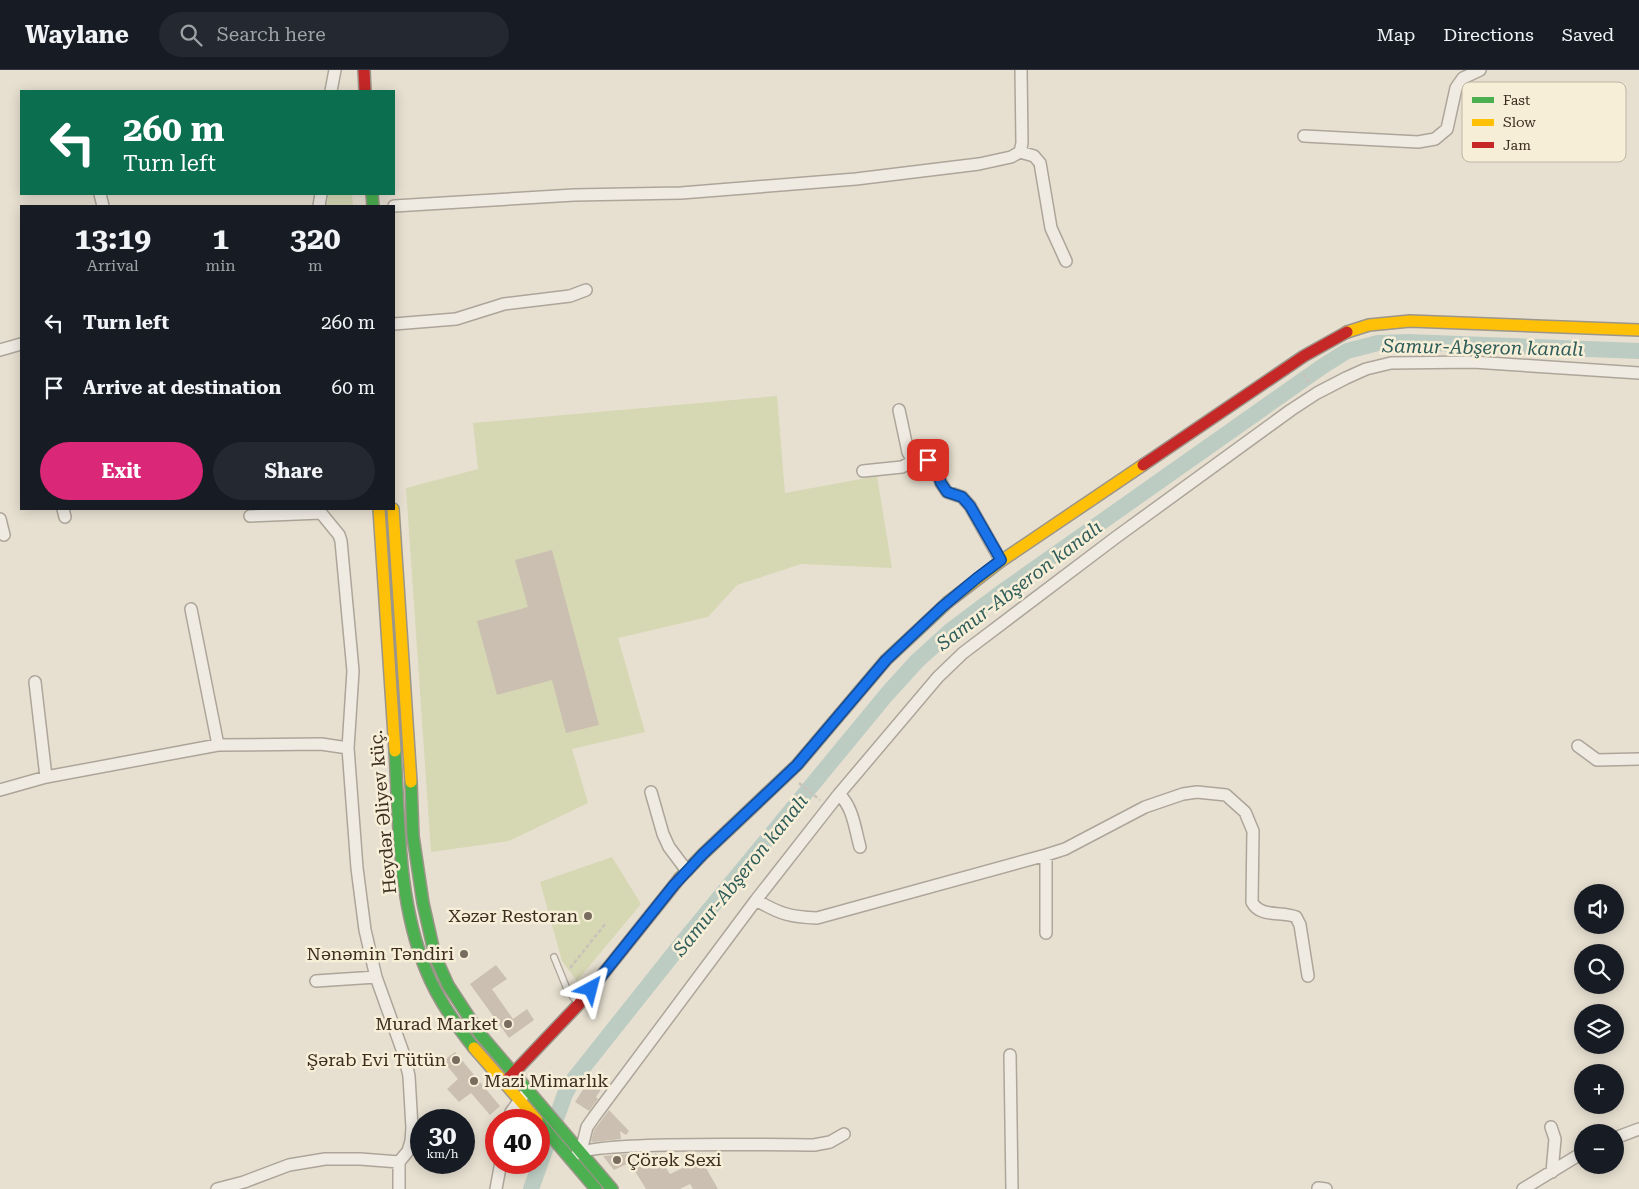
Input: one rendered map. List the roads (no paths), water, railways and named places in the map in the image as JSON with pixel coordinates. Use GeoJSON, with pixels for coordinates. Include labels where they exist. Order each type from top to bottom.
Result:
{"type":"FeatureCollection","features":[{"type":"Feature","properties":{"kind":"main road"},"geometry":{"type":"LineString","coordinates":[[364,70],[365,90]]}},
{"type":"Feature","properties":{"kind":"main road"},"geometry":{"type":"LineString","coordinates":[[504,1083],[579,1004],[674,885],[797,765],[886,660],[942,607],[1001,560],[1295,362],[1323,344],[1346,333],[1368,325],[1387,322],[1429,321],[1639,330]]}},
{"type":"Feature","properties":{"kind":"main road","name":"Heydər Əliyev küç."},"geometry":{"type":"LineString","coordinates":[[379,510],[400,836],[403,868],[416,936],[422,960],[451,1018],[527,1109]]}},
{"type":"Feature","properties":{"kind":"main road","name":"Heydər Əliyev küç."},"geometry":{"type":"LineString","coordinates":[[393,510],[413,836],[423,903],[435,956],[448,985],[480,1034],[578,1148]]}},
{"type":"Feature","properties":{"kind":"main road","name":"Heydər Əliyev küç."},"geometry":{"type":"LineString","coordinates":[[550,1135],[569,1157]]}},
{"type":"Feature","properties":{"kind":"main road"},"geometry":{"type":"LineString","coordinates":[[578,1148],[612,1189]]}},
{"type":"Feature","properties":{"kind":"main road"},"geometry":{"type":"LineString","coordinates":[[569,1157],[596,1189]]}},
{"type":"Feature","properties":{"kind":"street"},"geometry":{"type":"LineString","coordinates":[[331,90],[335,70]]}},
{"type":"Feature","properties":{"kind":"street"},"geometry":{"type":"LineString","coordinates":[[1020,152],[1022,143],[1021,70]]}},
{"type":"Feature","properties":{"kind":"street"},"geometry":{"type":"LineString","coordinates":[[1304,136],[1418,142],[1435,139],[1447,129],[1456,88],[1463,78],[1480,70]]}},
{"type":"Feature","properties":{"kind":"street"},"geometry":{"type":"LineString","coordinates":[[395,206],[574,195],[681,192],[856,179],[979,164],[1011,157],[1020,152],[1034,156],[1040,163],[1051,228],[1066,261]]}},
{"type":"Feature","properties":{"kind":"street"},"geometry":{"type":"LineString","coordinates":[[395,324],[456,319],[504,304],[570,296],[586,290]]}},
{"type":"Feature","properties":{"kind":"street"},"geometry":{"type":"LineString","coordinates":[[0,350],[20,344]]}},
{"type":"Feature","properties":{"kind":"street"},"geometry":{"type":"LineString","coordinates":[[569,1157],[578,1148],[588,1127],[602,1105],[756,900],[839,794],[938,676],[963,653],[1115,538],[1316,393],[1366,369],[1391,363],[1473,362],[1639,373]]}},
{"type":"Feature","properties":{"kind":"street"},"geometry":{"type":"LineString","coordinates":[[899,410],[908,452],[913,461]]}},
{"type":"Feature","properties":{"kind":"street"},"geometry":{"type":"LineString","coordinates":[[863,471],[902,467],[913,461],[934,462],[941,483],[947,492],[962,497],[970,506],[1001,560]]}},
{"type":"Feature","properties":{"kind":"street"},"geometry":{"type":"LineString","coordinates":[[250,516],[321,513],[339,534],[353,671],[348,748],[357,868],[365,930],[376,977],[404,1055],[409,1076],[411,1141],[408,1151],[399,1162],[399,1189]]}},
{"type":"Feature","properties":{"kind":"street"},"geometry":{"type":"LineString","coordinates":[[0,519],[4,535]]}},
{"type":"Feature","properties":{"kind":"street"},"geometry":{"type":"LineString","coordinates":[[191,609],[218,744]]}},
{"type":"Feature","properties":{"kind":"street"},"geometry":{"type":"LineString","coordinates":[[35,682],[46,777]]}},
{"type":"Feature","properties":{"kind":"street"},"geometry":{"type":"LineString","coordinates":[[0,790],[46,777],[218,744],[321,744],[348,748]]}},
{"type":"Feature","properties":{"kind":"street"},"geometry":{"type":"LineString","coordinates":[[1578,746],[1597,760],[1639,759]]}},
{"type":"Feature","properties":{"kind":"street"},"geometry":{"type":"LineString","coordinates":[[651,792],[663,834],[687,871]]}},
{"type":"Feature","properties":{"kind":"street"},"geometry":{"type":"LineString","coordinates":[[756,900],[776,912],[795,917],[818,918],[1065,849],[1145,807],[1183,794],[1197,792],[1226,794],[1245,812],[1253,831],[1252,902],[1260,912],[1288,914],[1296,917],[1300,925],[1308,976]]}},
{"type":"Feature","properties":{"kind":"street"},"geometry":{"type":"LineString","coordinates":[[839,794],[846,801],[860,848]]}},
{"type":"Feature","properties":{"kind":"street"},"geometry":{"type":"LineString","coordinates":[[1046,855],[1046,933]]}},
{"type":"Feature","properties":{"kind":"street"},"geometry":{"type":"LineString","coordinates":[[316,981],[376,977]]}},
{"type":"Feature","properties":{"kind":"street"},"geometry":{"type":"LineString","coordinates":[[1010,1055],[1012,1189]]}},
{"type":"Feature","properties":{"kind":"street"},"geometry":{"type":"LineString","coordinates":[[516,1109],[523,1104],[523,1084]]}},
{"type":"Feature","properties":{"kind":"street"},"geometry":{"type":"LineString","coordinates":[[1551,1127],[1554,1139],[1552,1172]]}},
{"type":"Feature","properties":{"kind":"street"},"geometry":{"type":"LineString","coordinates":[[1624,1135],[1639,1129]]}},
{"type":"Feature","properties":{"kind":"street"},"geometry":{"type":"LineString","coordinates":[[578,1148],[655,1145],[814,1145],[830,1142],[844,1134]]}},
{"type":"Feature","properties":{"kind":"street"},"geometry":{"type":"LineString","coordinates":[[217,1189],[244,1182],[289,1165],[325,1159],[360,1158],[399,1162]]}},
{"type":"Feature","properties":{"kind":"street"},"geometry":{"type":"LineString","coordinates":[[1523,1189],[1574,1158]]}},
{"type":"Feature","properties":{"kind":"street"},"geometry":{"type":"LineString","coordinates":[[496,1189],[499,1174]]}},
{"type":"Feature","properties":{"kind":"lane"},"geometry":{"type":"LineString","coordinates":[[554,957],[571,996],[579,1004]]}},
{"type":"Feature","properties":{"kind":"waterway","name":"Samur-Abşeron kanalı"},"geometry":{"type":"LineString","coordinates":[[531,1189],[565,1094],[574,1079],[686,938],[887,694],[917,661],[950,631],[1002,592],[1347,351],[1378,343],[1408,342],[1639,351]]}},
{"type":"Feature","properties":{"kind":"place","name":"Xəzər Restoran"},"geometry":{"type":"Point","coordinates":[588,916]}},
{"type":"Feature","properties":{"kind":"place","name":"Nənəmin Təndiri"},"geometry":{"type":"Point","coordinates":[464,954]}},
{"type":"Feature","properties":{"kind":"place","name":"Murad Market"},"geometry":{"type":"Point","coordinates":[508,1024]}},
{"type":"Feature","properties":{"kind":"place","name":"Şərab Evi Tütün"},"geometry":{"type":"Point","coordinates":[456,1060]}},
{"type":"Feature","properties":{"kind":"place","name":"Mazi Mimarlık"},"geometry":{"type":"Point","coordinates":[474,1081]}},
{"type":"Feature","properties":{"kind":"place","name":"Çörək Sexi"},"geometry":{"type":"Point","coordinates":[617,1160]}}]}
